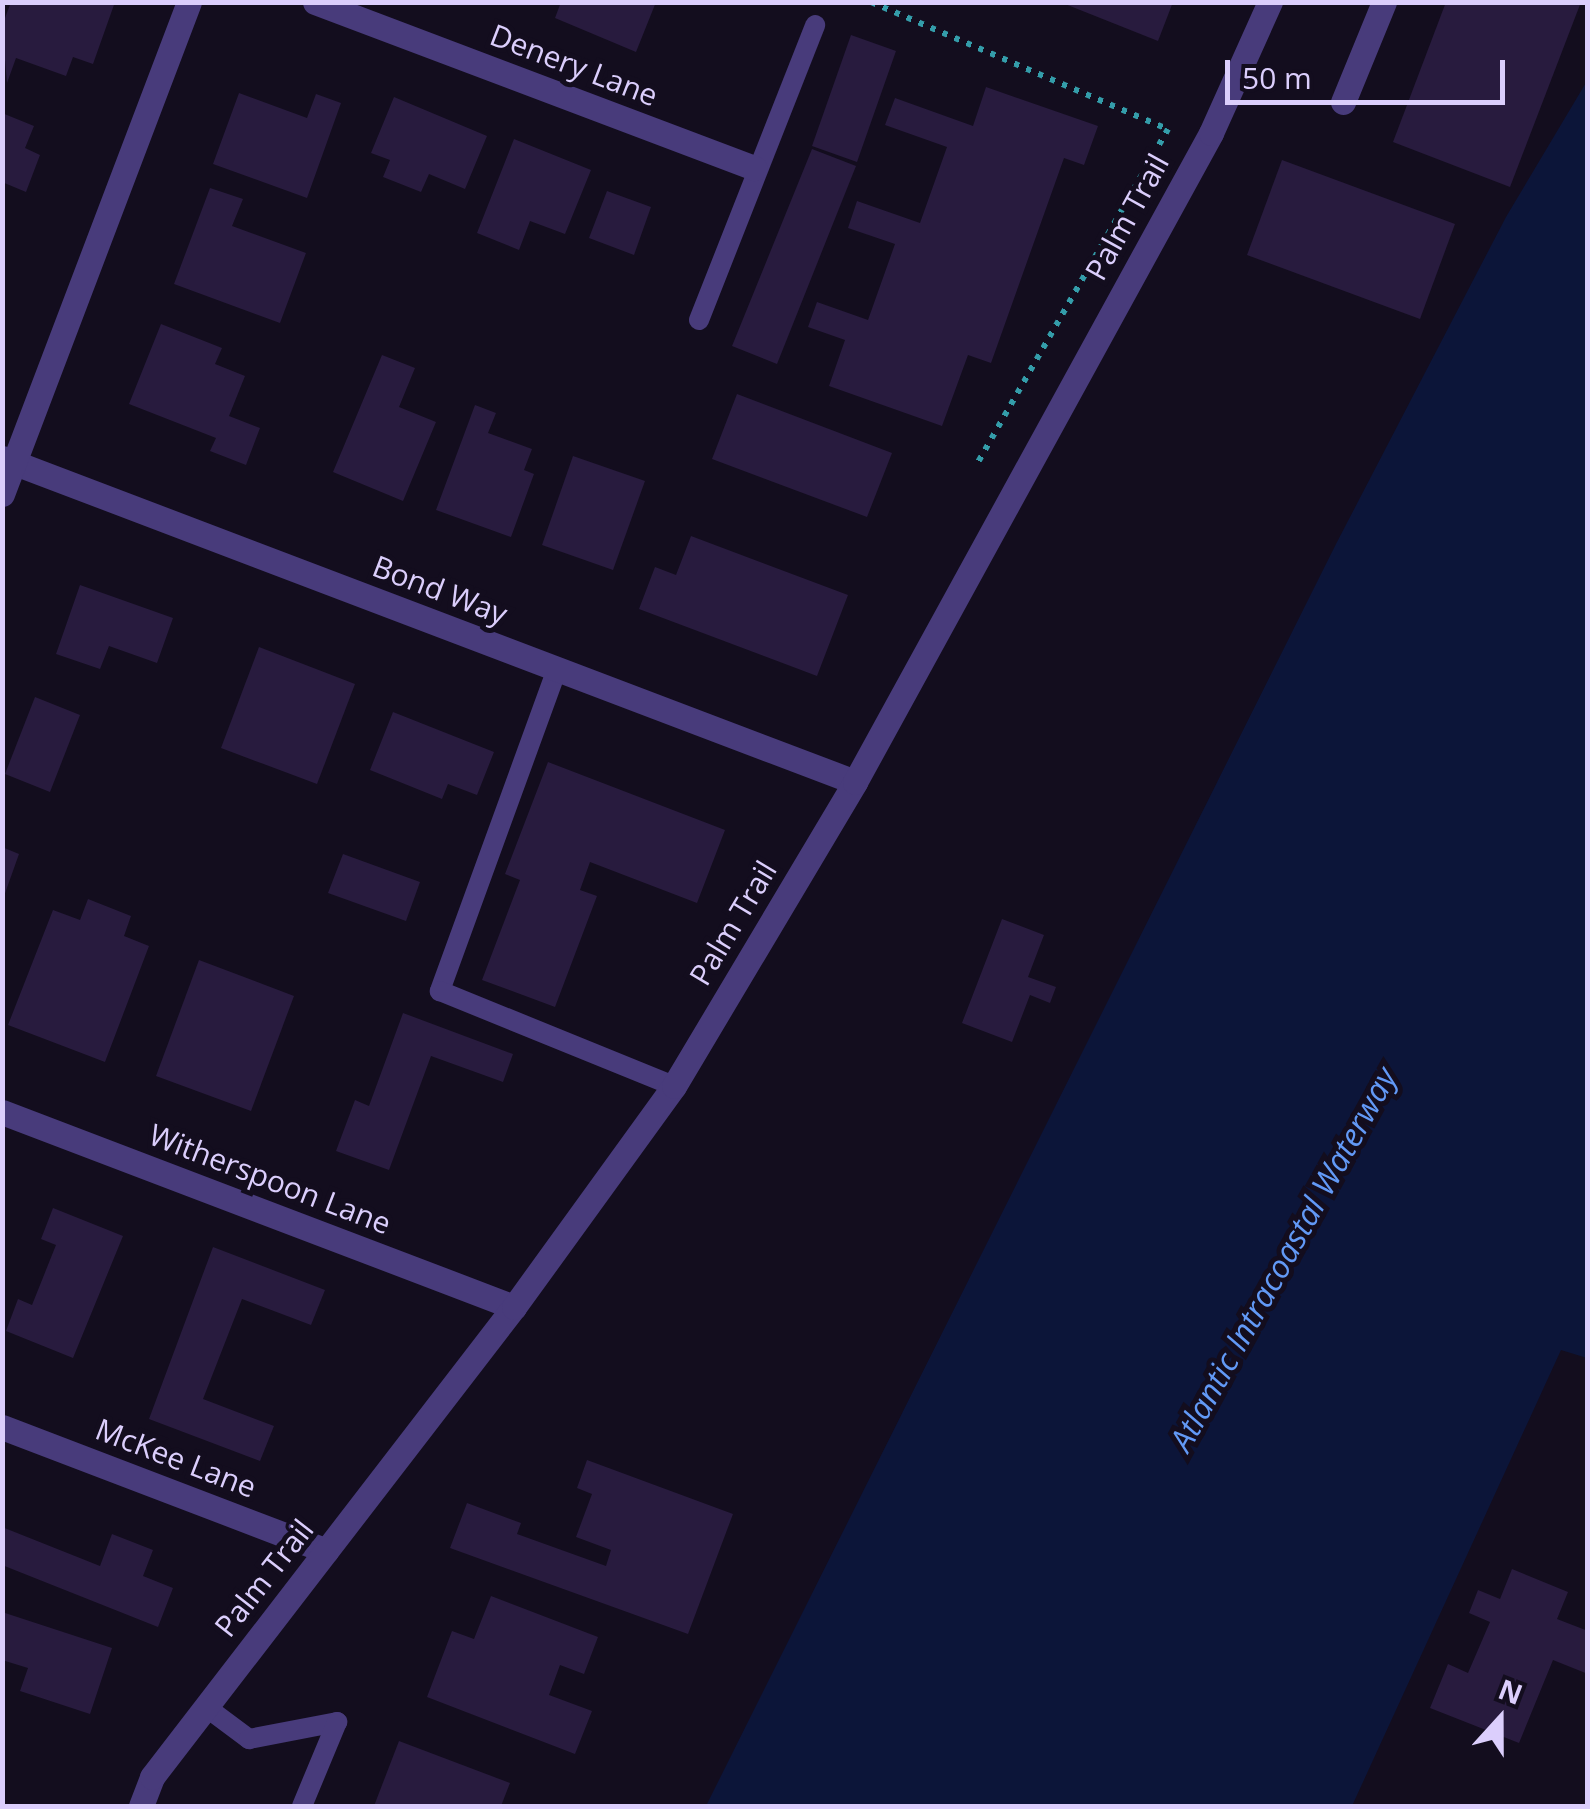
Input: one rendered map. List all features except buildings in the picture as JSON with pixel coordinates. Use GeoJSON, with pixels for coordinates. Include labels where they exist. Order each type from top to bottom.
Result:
{"type":"FeatureCollection","features":[{"type":"Feature","properties":{"kind":"street"},"geometry":{"type":"LineString","coordinates":[[2,494],[8,461],[189,2]]}},
{"type":"Feature","properties":{"kind":"street","name":"Denery Lane"},"geometry":{"type":"LineString","coordinates":[[315,2],[755,168]]}},
{"type":"Feature","properties":{"kind":"street","name":"Palm Trail"},"geometry":{"type":"LineString","coordinates":[[141,1806],[152,1777],[514,1307],[674,1086],[855,782],[1211,133],[1270,2]]}},
{"type":"Feature","properties":{"kind":"street"},"geometry":{"type":"LineString","coordinates":[[1343,102],[1384,2]]}},
{"type":"Feature","properties":{"kind":"street","name":"Bond Way"},"geometry":{"type":"LineString","coordinates":[[8,461],[855,782]]}},
{"type":"Feature","properties":{"kind":"street","name":"Witherspoon Lane"},"geometry":{"type":"LineString","coordinates":[[2,1112],[514,1307]]}},
{"type":"Feature","properties":{"kind":"street","name":"McKee Lane"},"geometry":{"type":"LineString","coordinates":[[2,1427],[326,1551]]}},
{"type":"Feature","properties":{"kind":"lane"},"geometry":{"type":"LineString","coordinates":[[699,320],[755,168],[815,25]]}},
{"type":"Feature","properties":{"kind":"lane"},"geometry":{"type":"LineString","coordinates":[[557,668],[440,991],[674,1086]]}},
{"type":"Feature","properties":{"kind":"lane"},"geometry":{"type":"LineString","coordinates":[[206,1707],[249,1739],[336,1722],[302,1806]]}},
{"type":"Feature","properties":{"kind":"path"},"geometry":{"type":"LineString","coordinates":[[871,2],[1168,129],[978,462]]}},
{"type":"Feature","properties":{"kind":"water","name":"Atlantic Intracoastal Waterway"},"geometry":{"type":"Polygon","coordinates":[[[1587,81],[1587,1358],[1561,1350],[1352,1806],[706,1806],[1336,544],[1506,217],[1587,81]]]}}]}
